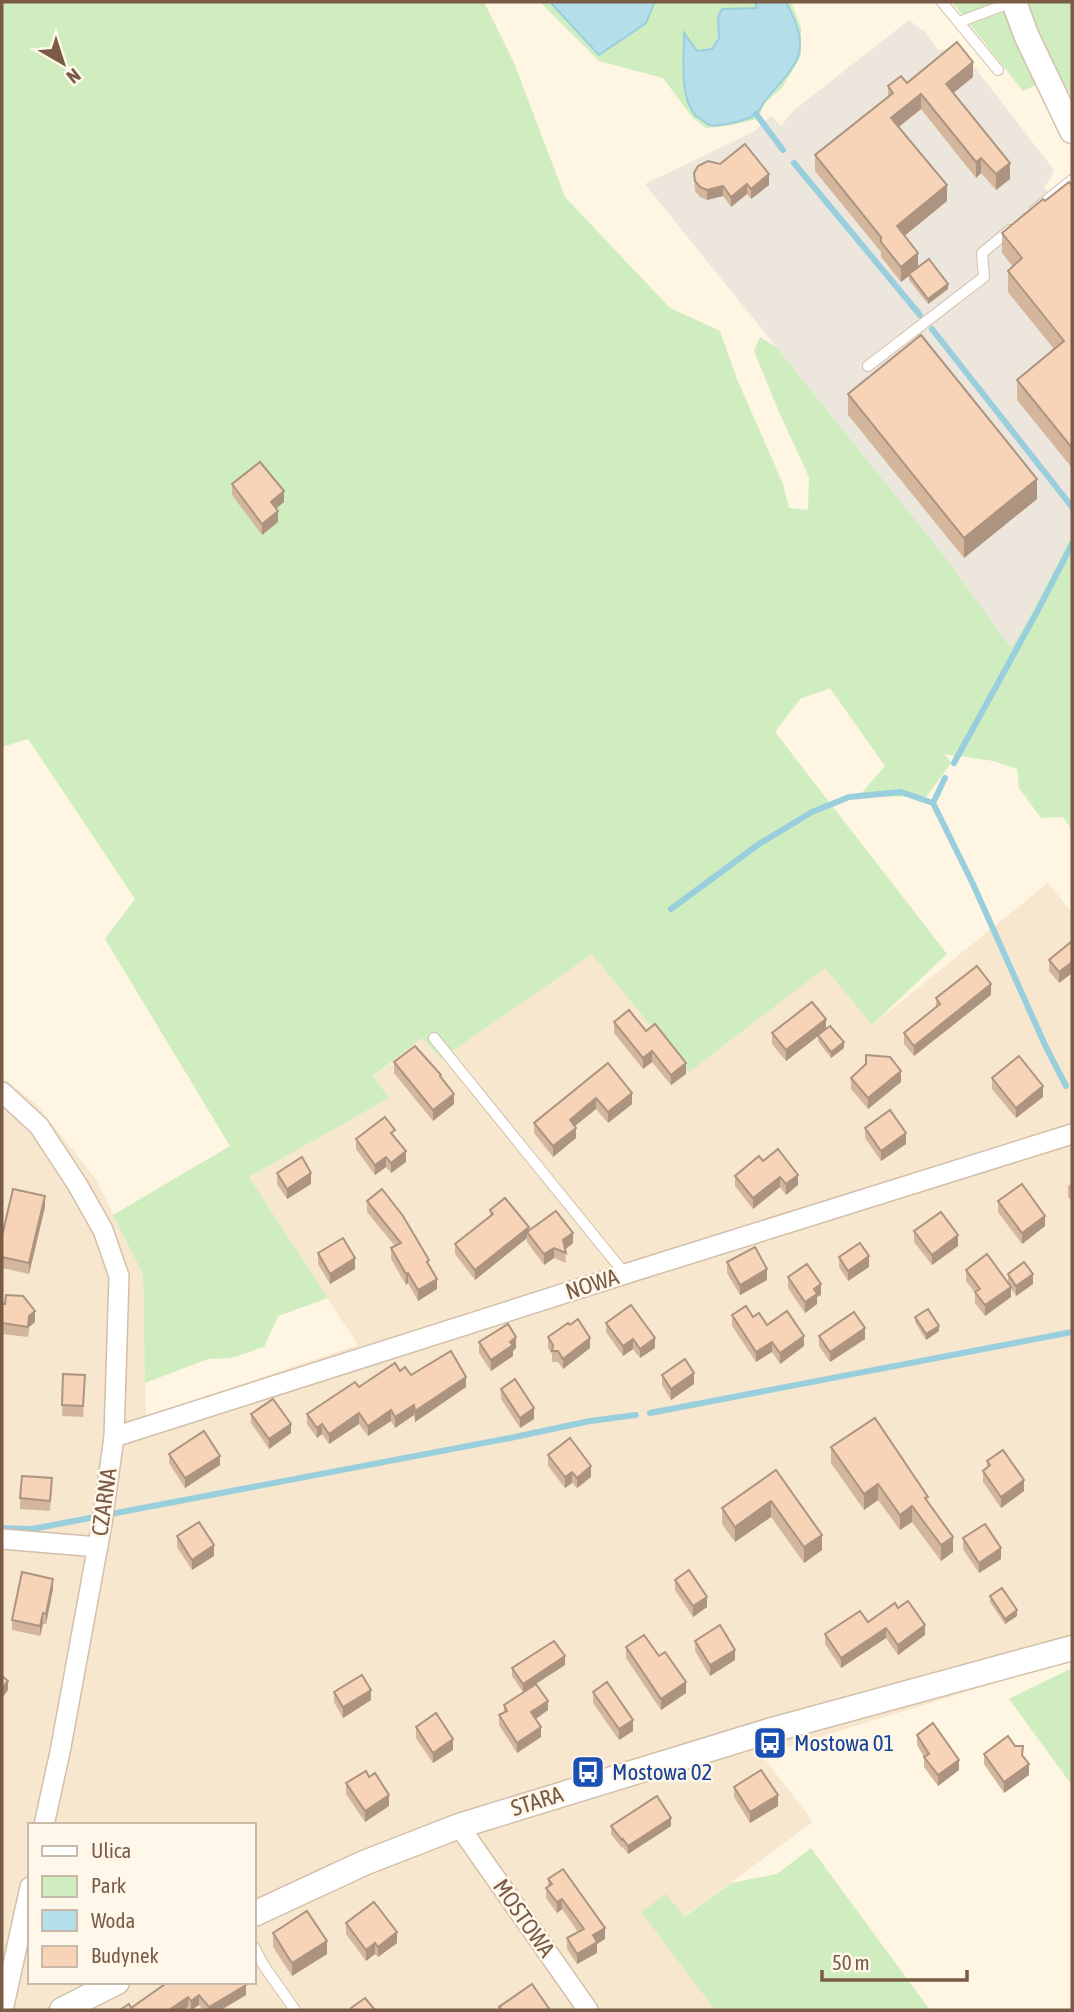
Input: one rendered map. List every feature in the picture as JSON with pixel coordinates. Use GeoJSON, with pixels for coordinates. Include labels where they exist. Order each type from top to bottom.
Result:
{"type":"FeatureCollection","features":[{"type":"Feature","properties":{"kind":"street"},"geometry":{"type":"LineString","coordinates":[[1013,2],[1072,131]]}},
{"type":"Feature","properties":{"kind":"street","name":"CZARNA"},"geometry":{"type":"LineString","coordinates":[[2,1092],[39,1126],[77,1184],[103,1230],[119,1276],[114,1437],[98,1547],[44,1823]]}},
{"type":"Feature","properties":{"kind":"street","name":"NOWA"},"geometry":{"type":"LineString","coordinates":[[114,1437],[1072,1134]]}},
{"type":"Feature","properties":{"kind":"street"},"geometry":{"type":"LineString","coordinates":[[2,1539],[98,1547]]}},
{"type":"Feature","properties":{"kind":"street","name":"STARA"},"geometry":{"type":"LineString","coordinates":[[256,1913],[364,1863],[459,1826],[772,1730],[1072,1648]]}},
{"type":"Feature","properties":{"kind":"street","name":"MOSTOWA"},"geometry":{"type":"LineString","coordinates":[[459,1826],[588,2010]]}},
{"type":"Feature","properties":{"kind":"street"},"geometry":{"type":"LineString","coordinates":[[3,2010],[28,1896]]}},
{"type":"Feature","properties":{"kind":"street"},"geometry":{"type":"LineString","coordinates":[[62,2010],[113,1984]]}},
{"type":"Feature","properties":{"kind":"lane"},"geometry":{"type":"LineString","coordinates":[[942,2],[998,70]]}},
{"type":"Feature","properties":{"kind":"lane"},"geometry":{"type":"LineString","coordinates":[[958,22],[1013,2]]}},
{"type":"Feature","properties":{"kind":"lane"},"geometry":{"type":"LineString","coordinates":[[868,366],[984,276],[982,253],[1072,180]]}},
{"type":"Feature","properties":{"kind":"lane"},"geometry":{"type":"LineString","coordinates":[[434,1038],[625,1274]]}},
{"type":"Feature","properties":{"kind":"lane"},"geometry":{"type":"LineString","coordinates":[[256,1951],[295,2010]]}},
{"type":"Feature","properties":{"kind":"shaded area"},"geometry":{"type":"Polygon","coordinates":[[[909,20],[924,31],[938,50],[959,47],[1054,170],[1044,187],[1059,205],[1072,199],[1072,535],[1011,649],[942,553],[645,184],[755,131],[771,115],[781,126],[793,111],[909,20]]]}},
{"type":"Feature","properties":{"kind":"shaded area"},"geometry":{"type":"Polygon","coordinates":[[[1048,883],[1072,913],[1072,1659],[762,1755],[813,1822],[684,1917],[641,1912],[715,2010],[2,2010],[2,1077],[37,1105],[95,1178],[143,1274],[146,1416],[358,1345],[249,1177],[389,1098],[373,1077],[422,1038],[441,1059],[592,953],[689,1071],[825,968],[872,1025],[1048,883]]]}},
{"type":"Feature","properties":{"kind":"green space"},"geometry":{"type":"Polygon","coordinates":[[[2,2],[484,2],[514,63],[565,197],[670,308],[720,331],[737,379],[783,484],[789,508],[808,510],[809,477],[754,351],[760,337],[776,347],[794,369],[942,553],[1011,648],[1072,535],[1072,830],[1063,817],[1041,818],[1019,788],[1017,769],[994,761],[944,754],[951,763],[926,797],[859,796],[885,766],[830,688],[800,699],[775,732],[947,954],[872,1025],[825,968],[689,1072],[592,954],[441,1059],[422,1038],[373,1076],[389,1098],[249,1177],[328,1298],[278,1316],[264,1347],[231,1358],[208,1359],[145,1383],[143,1274],[113,1215],[230,1146],[105,939],[135,899],[28,739],[2,747],[2,2]]]}},
{"type":"Feature","properties":{"kind":"green space"},"geometry":{"type":"Polygon","coordinates":[[[540,2],[550,2],[600,55],[653,2],[755,2],[757,8],[722,9],[718,17],[719,38],[712,49],[697,52],[684,34],[683,81],[756,114],[788,74],[798,52],[798,27],[786,2],[791,2],[801,28],[801,56],[782,88],[766,102],[757,119],[706,128],[692,117],[663,78],[599,61],[540,2]]]}},
{"type":"Feature","properties":{"kind":"green space"},"geometry":{"type":"Polygon","coordinates":[[[952,2],[1072,2],[1072,98],[1059,74],[1023,91],[952,2]]]}},
{"type":"Feature","properties":{"kind":"green space"},"geometry":{"type":"Polygon","coordinates":[[[1072,1668],[1072,1785],[1009,1699],[1072,1668]]]}},
{"type":"Feature","properties":{"kind":"green space"},"geometry":{"type":"Polygon","coordinates":[[[811,1848],[930,2010],[715,2010],[641,1912],[666,1894],[685,1917],[731,1883],[777,1874],[811,1848]]]}},
{"type":"Feature","properties":{"kind":"water"},"geometry":{"type":"Polygon","coordinates":[[[550,2],[654,3],[646,23],[599,55],[550,2]]]}},
{"type":"Feature","properties":{"kind":"water"},"geometry":{"type":"Polygon","coordinates":[[[755,2],[786,2],[799,33],[797,59],[756,114],[747,119],[710,125],[696,116],[687,99],[684,33],[697,51],[712,49],[719,38],[718,17],[722,9],[757,8],[755,2]]]}},
{"type":"Feature","properties":{"kind":"building"},"geometry":{"type":"Polygon","coordinates":[[[957,42],[973,62],[946,84],[1010,163],[996,174],[981,158],[976,162],[921,94],[891,118],[947,185],[897,226],[918,253],[901,267],[881,242],[881,237],[815,155],[893,93],[888,86],[901,76],[907,83],[957,42]]]}},
{"type":"Feature","properties":{"kind":"building"},"geometry":{"type":"Polygon","coordinates":[[[745,144],[769,174],[751,189],[747,184],[731,197],[723,186],[707,190],[700,187],[695,181],[694,173],[698,166],[708,161],[720,164],[745,144]]]}},
{"type":"Feature","properties":{"kind":"building"},"geometry":{"type":"Polygon","coordinates":[[[1069,182],[1072,186],[1072,448],[1017,380],[1064,341],[1008,271],[1022,258],[1002,233],[1043,199],[1045,201],[1069,182]]]}},
{"type":"Feature","properties":{"kind":"building"},"geometry":{"type":"Polygon","coordinates":[[[929,259],[948,284],[928,299],[909,274],[929,259]]]}},
{"type":"Feature","properties":{"kind":"building"},"geometry":{"type":"Polygon","coordinates":[[[921,335],[1037,479],[964,538],[848,394],[921,335]]]}},
{"type":"Feature","properties":{"kind":"building"},"geometry":{"type":"Polygon","coordinates":[[[260,462],[284,491],[271,502],[278,511],[262,524],[232,484],[260,462]]]}},
{"type":"Feature","properties":{"kind":"building"},"geometry":{"type":"Polygon","coordinates":[[[1072,941],[1072,962],[1059,972],[1049,960],[1072,941]]]}},
{"type":"Feature","properties":{"kind":"building"},"geometry":{"type":"Polygon","coordinates":[[[977,966],[991,984],[914,1046],[904,1033],[940,1004],[936,998],[977,966]]]}},
{"type":"Feature","properties":{"kind":"building"},"geometry":{"type":"Polygon","coordinates":[[[812,1002],[826,1019],[786,1050],[772,1033],[812,1002]]]}},
{"type":"Feature","properties":{"kind":"building"},"geometry":{"type":"Polygon","coordinates":[[[629,1010],[646,1031],[655,1024],[686,1063],[671,1075],[652,1051],[643,1058],[614,1022],[629,1010]]]}},
{"type":"Feature","properties":{"kind":"building"},"geometry":{"type":"Polygon","coordinates":[[[830,1026],[844,1042],[831,1052],[818,1035],[830,1026]]]}},
{"type":"Feature","properties":{"kind":"building"},"geometry":{"type":"Polygon","coordinates":[[[415,1046],[454,1094],[433,1110],[394,1062],[415,1046]]]}},
{"type":"Feature","properties":{"kind":"building"},"geometry":{"type":"Polygon","coordinates":[[[866,1055],[890,1057],[901,1071],[868,1098],[851,1078],[866,1064],[866,1055]]]}},
{"type":"Feature","properties":{"kind":"building"},"geometry":{"type":"Polygon","coordinates":[[[1019,1056],[1043,1086],[1016,1108],[992,1078],[1019,1056]]]}},
{"type":"Feature","properties":{"kind":"building"},"geometry":{"type":"Polygon","coordinates":[[[608,1063],[632,1093],[608,1112],[596,1098],[570,1120],[576,1128],[553,1146],[534,1123],[608,1063]]]}},
{"type":"Feature","properties":{"kind":"building"},"geometry":{"type":"Polygon","coordinates":[[[890,1110],[906,1133],[881,1151],[865,1128],[890,1110]]]}},
{"type":"Feature","properties":{"kind":"building"},"geometry":{"type":"Polygon","coordinates":[[[385,1117],[395,1130],[391,1133],[406,1151],[391,1163],[386,1157],[375,1165],[356,1139],[385,1117]]]}},
{"type":"Feature","properties":{"kind":"building"},"geometry":{"type":"Polygon","coordinates":[[[778,1149],[798,1175],[786,1184],[780,1177],[753,1198],[735,1176],[759,1156],[763,1161],[778,1149]]]}},
{"type":"Feature","properties":{"kind":"building"},"geometry":{"type":"Polygon","coordinates":[[[302,1157],[311,1173],[287,1189],[277,1173],[302,1157]]]}},
{"type":"Feature","properties":{"kind":"building"},"geometry":{"type":"Polygon","coordinates":[[[1022,1184],[1045,1216],[1022,1233],[998,1201],[1022,1184]]]}},
{"type":"Feature","properties":{"kind":"building"},"geometry":{"type":"Polygon","coordinates":[[[13,1189],[45,1196],[29,1263],[2,1257],[2,1236],[13,1189]]]}},
{"type":"Feature","properties":{"kind":"building"},"geometry":{"type":"Polygon","coordinates":[[[382,1189],[403,1216],[437,1279],[418,1290],[391,1248],[401,1243],[367,1201],[382,1189]]]}},
{"type":"Feature","properties":{"kind":"building"},"geometry":{"type":"Polygon","coordinates":[[[505,1198],[529,1227],[475,1270],[455,1244],[493,1214],[490,1210],[505,1198]]]}},
{"type":"Feature","properties":{"kind":"building"},"geometry":{"type":"Polygon","coordinates":[[[556,1211],[573,1233],[563,1240],[566,1253],[554,1248],[544,1254],[527,1232],[556,1211]]]}},
{"type":"Feature","properties":{"kind":"building"},"geometry":{"type":"Polygon","coordinates":[[[941,1212],[958,1235],[932,1255],[914,1231],[941,1212]]]}},
{"type":"Feature","properties":{"kind":"building"},"geometry":{"type":"Polygon","coordinates":[[[343,1238],[355,1258],[330,1274],[318,1253],[343,1238]]]}},
{"type":"Feature","properties":{"kind":"building"},"geometry":{"type":"Polygon","coordinates":[[[860,1243],[869,1256],[848,1271],[839,1257],[860,1243]]]}},
{"type":"Feature","properties":{"kind":"building"},"geometry":{"type":"Polygon","coordinates":[[[755,1247],[767,1269],[740,1285],[727,1262],[755,1247]]]}},
{"type":"Feature","properties":{"kind":"building"},"geometry":{"type":"Polygon","coordinates":[[[987,1254],[1011,1287],[985,1305],[975,1292],[980,1289],[966,1270],[987,1254]]]}},
{"type":"Feature","properties":{"kind":"building"},"geometry":{"type":"Polygon","coordinates":[[[1024,1262],[1033,1274],[1016,1286],[1008,1274],[1024,1262]]]}},
{"type":"Feature","properties":{"kind":"building"},"geometry":{"type":"Polygon","coordinates":[[[807,1264],[821,1284],[814,1289],[817,1294],[805,1302],[788,1277],[807,1264]]]}},
{"type":"Feature","properties":{"kind":"building"},"geometry":{"type":"Polygon","coordinates":[[[6,1295],[23,1296],[35,1311],[29,1316],[28,1327],[2,1323],[2,1304],[5,1304],[6,1295]]]}},
{"type":"Feature","properties":{"kind":"building"},"geometry":{"type":"Polygon","coordinates":[[[631,1305],[655,1338],[640,1349],[633,1339],[623,1346],[606,1323],[631,1305]]]}},
{"type":"Feature","properties":{"kind":"building"},"geometry":{"type":"Polygon","coordinates":[[[746,1306],[753,1317],[759,1313],[767,1325],[787,1311],[804,1336],[780,1353],[772,1342],[756,1352],[732,1315],[746,1306]]]}},
{"type":"Feature","properties":{"kind":"building"},"geometry":{"type":"Polygon","coordinates":[[[928,1309],[939,1326],[926,1334],[915,1317],[928,1309]]]}},
{"type":"Feature","properties":{"kind":"building"},"geometry":{"type":"Polygon","coordinates":[[[854,1312],[865,1328],[830,1352],[819,1336],[854,1312]]]}},
{"type":"Feature","properties":{"kind":"building"},"geometry":{"type":"Polygon","coordinates":[[[578,1319],[590,1338],[563,1359],[558,1351],[552,1351],[553,1345],[548,1337],[578,1319]]]}},
{"type":"Feature","properties":{"kind":"building"},"geometry":{"type":"Polygon","coordinates":[[[508,1324],[516,1337],[510,1342],[513,1345],[491,1360],[479,1342],[508,1324]]]}},
{"type":"Feature","properties":{"kind":"building"},"geometry":{"type":"Polygon","coordinates":[[[451,1351],[466,1377],[415,1411],[414,1405],[395,1417],[391,1410],[368,1426],[359,1413],[329,1434],[322,1424],[317,1428],[307,1414],[355,1382],[359,1387],[395,1363],[400,1371],[405,1367],[411,1375],[451,1351]]]}},
{"type":"Feature","properties":{"kind":"building"},"geometry":{"type":"Polygon","coordinates":[[[685,1359],[694,1373],[671,1389],[662,1375],[685,1359]]]}},
{"type":"Feature","properties":{"kind":"building"},"geometry":{"type":"Polygon","coordinates":[[[63,1374],[85,1375],[83,1406],[62,1405],[63,1374]]]}},
{"type":"Feature","properties":{"kind":"building"},"geometry":{"type":"Polygon","coordinates":[[[515,1379],[534,1408],[520,1418],[501,1389],[515,1379]]]}},
{"type":"Feature","properties":{"kind":"building"},"geometry":{"type":"Polygon","coordinates":[[[273,1399],[291,1424],[269,1439],[251,1414],[273,1399]]]}},
{"type":"Feature","properties":{"kind":"building"},"geometry":{"type":"Polygon","coordinates":[[[875,1418],[953,1537],[941,1545],[912,1506],[900,1515],[878,1484],[864,1494],[831,1447],[875,1418]]]}},
{"type":"Feature","properties":{"kind":"building"},"geometry":{"type":"Polygon","coordinates":[[[204,1431],[220,1456],[185,1478],[169,1454],[204,1431]]]}},
{"type":"Feature","properties":{"kind":"building"},"geometry":{"type":"Polygon","coordinates":[[[570,1438],[591,1466],[577,1478],[572,1472],[565,1477],[548,1455],[570,1438]]]}},
{"type":"Feature","properties":{"kind":"building"},"geometry":{"type":"Polygon","coordinates":[[[1003,1450],[1024,1480],[1001,1497],[983,1471],[990,1465],[987,1461],[1003,1450]]]}},
{"type":"Feature","properties":{"kind":"building"},"geometry":{"type":"Polygon","coordinates":[[[776,1470],[822,1535],[804,1547],[771,1501],[735,1527],[722,1508],[776,1470]]]}},
{"type":"Feature","properties":{"kind":"building"},"geometry":{"type":"Polygon","coordinates":[[[22,1476],[52,1478],[50,1501],[20,1498],[22,1476]]]}},
{"type":"Feature","properties":{"kind":"building"},"geometry":{"type":"Polygon","coordinates":[[[199,1522],[214,1545],[192,1560],[177,1536],[199,1522]]]}},
{"type":"Feature","properties":{"kind":"building"},"geometry":{"type":"Polygon","coordinates":[[[985,1524],[1001,1548],[979,1563],[963,1538],[985,1524]]]}},
{"type":"Feature","properties":{"kind":"building"},"geometry":{"type":"Polygon","coordinates":[[[689,1570],[707,1597],[693,1606],[675,1580],[689,1570]]]}},
{"type":"Feature","properties":{"kind":"building"},"geometry":{"type":"Polygon","coordinates":[[[22,1572],[53,1579],[46,1614],[43,1613],[40,1626],[12,1620],[22,1572]]]}},
{"type":"Feature","properties":{"kind":"building"},"geometry":{"type":"Polygon","coordinates":[[[1002,1588],[1017,1610],[1005,1619],[990,1596],[1002,1588]]]}},
{"type":"Feature","properties":{"kind":"building"},"geometry":{"type":"Polygon","coordinates":[[[908,1601],[925,1625],[898,1645],[886,1628],[841,1658],[825,1634],[860,1611],[868,1622],[895,1603],[898,1608],[908,1601]]]}},
{"type":"Feature","properties":{"kind":"building"},"geometry":{"type":"Polygon","coordinates":[[[720,1625],[735,1650],[710,1665],[695,1641],[720,1625]]]}},
{"type":"Feature","properties":{"kind":"building"},"geometry":{"type":"Polygon","coordinates":[[[644,1635],[659,1656],[665,1652],[686,1682],[661,1699],[626,1647],[644,1635]]]}},
{"type":"Feature","properties":{"kind":"building"},"geometry":{"type":"Polygon","coordinates":[[[554,1641],[565,1656],[523,1684],[512,1668],[554,1641]]]}},
{"type":"Feature","properties":{"kind":"building"},"geometry":{"type":"Polygon","coordinates":[[[362,1675],[371,1690],[343,1707],[334,1692],[362,1675]]]}},
{"type":"Feature","properties":{"kind":"building"},"geometry":{"type":"Polygon","coordinates":[[[2,1676],[8,1681],[2,1688],[2,1676]]]}},
{"type":"Feature","properties":{"kind":"building"},"geometry":{"type":"Polygon","coordinates":[[[607,1682],[633,1720],[619,1729],[593,1692],[607,1682]]]}},
{"type":"Feature","properties":{"kind":"building"},"geometry":{"type":"Polygon","coordinates":[[[536,1684],[548,1701],[531,1712],[541,1727],[517,1743],[499,1715],[507,1711],[504,1705],[536,1684]]]}},
{"type":"Feature","properties":{"kind":"building"},"geometry":{"type":"Polygon","coordinates":[[[436,1713],[453,1739],[433,1753],[416,1727],[436,1713]]]}},
{"type":"Feature","properties":{"kind":"building"},"geometry":{"type":"Polygon","coordinates":[[[933,1723],[959,1760],[938,1775],[924,1757],[929,1754],[917,1735],[933,1723]]]}},
{"type":"Feature","properties":{"kind":"building"},"geometry":{"type":"Polygon","coordinates":[[[1008,1736],[1015,1746],[1023,1746],[1022,1755],[1029,1764],[1004,1782],[984,1754],[1008,1736]]]}},
{"type":"Feature","properties":{"kind":"building"},"geometry":{"type":"Polygon","coordinates":[[[761,1770],[778,1795],[750,1812],[734,1787],[761,1770]]]}},
{"type":"Feature","properties":{"kind":"building"},"geometry":{"type":"Polygon","coordinates":[[[366,1771],[369,1777],[375,1773],[389,1795],[365,1811],[346,1783],[366,1771]]]}},
{"type":"Feature","properties":{"kind":"building"},"geometry":{"type":"Polygon","coordinates":[[[657,1796],[671,1818],[628,1846],[611,1826],[657,1796]]]}},
{"type":"Feature","properties":{"kind":"building"},"geometry":{"type":"Polygon","coordinates":[[[563,1869],[605,1928],[593,1935],[597,1942],[577,1954],[567,1938],[584,1929],[562,1899],[557,1902],[546,1888],[552,1884],[548,1879],[563,1869]]]}},
{"type":"Feature","properties":{"kind":"building"},"geometry":{"type":"Polygon","coordinates":[[[374,1902],[397,1932],[378,1947],[375,1943],[366,1950],[346,1923],[374,1902]]]}},
{"type":"Feature","properties":{"kind":"building"},"geometry":{"type":"Polygon","coordinates":[[[307,1911],[327,1941],[292,1963],[273,1933],[307,1911]]]}},
{"type":"Feature","properties":{"kind":"building"},"geometry":{"type":"Polygon","coordinates":[[[165,1984],[246,1985],[209,2007],[199,1995],[191,2001],[188,1997],[169,2010],[120,2010],[129,2004],[131,2008],[165,1984]]]}},
{"type":"Feature","properties":{"kind":"building"},"geometry":{"type":"Polygon","coordinates":[[[532,1984],[550,2010],[502,2010],[499,2007],[532,1984]]]}},
{"type":"Feature","properties":{"kind":"building"},"geometry":{"type":"Polygon","coordinates":[[[365,1998],[375,2010],[352,2010],[351,2008],[365,1998]]]}},
{"type":"Feature","properties":{"kind":"waterway"},"geometry":{"type":"LineString","coordinates":[[756,114],[783,150]]}},
{"type":"Feature","properties":{"kind":"waterway"},"geometry":{"type":"LineString","coordinates":[[794,163],[920,315]]}},
{"type":"Feature","properties":{"kind":"waterway"},"geometry":{"type":"LineString","coordinates":[[932,329],[1072,507]]}},
{"type":"Feature","properties":{"kind":"waterway"},"geometry":{"type":"LineString","coordinates":[[954,763],[1072,544]]}},
{"type":"Feature","properties":{"kind":"waterway"},"geometry":{"type":"LineString","coordinates":[[945,778],[933,803],[1066,1086]]}},
{"type":"Feature","properties":{"kind":"waterway"},"geometry":{"type":"LineString","coordinates":[[671,909],[759,844],[812,812],[849,797],[901,792],[933,803]]}},
{"type":"Feature","properties":{"kind":"waterway"},"geometry":{"type":"LineString","coordinates":[[650,1413],[1072,1332]]}},
{"type":"Feature","properties":{"kind":"waterway"},"geometry":{"type":"LineString","coordinates":[[2,1528],[32,1529],[590,1421],[636,1415]]}},
{"type":"Feature","properties":{"kind":"place","name":"Mostowa 01"},"geometry":{"type":"Point","coordinates":[770,1743]}},
{"type":"Feature","properties":{"kind":"place","name":"Mostowa 02"},"geometry":{"type":"Point","coordinates":[588,1772]}}]}
